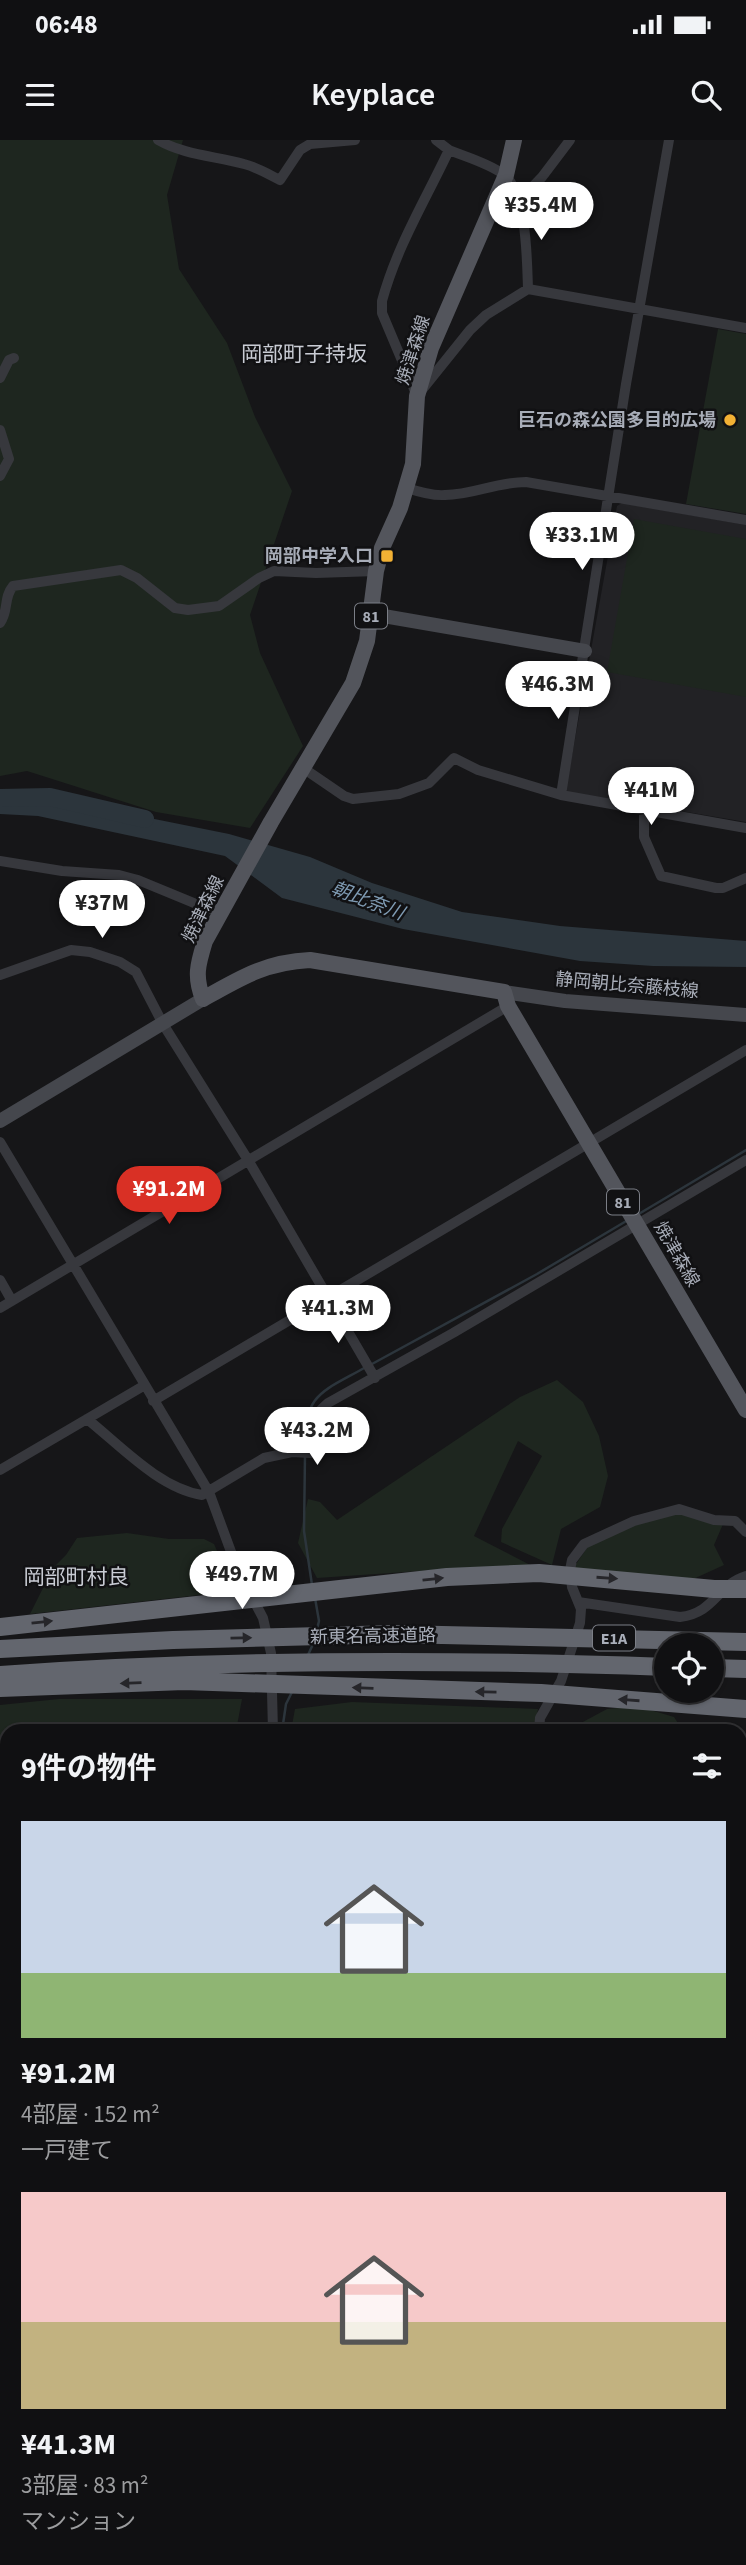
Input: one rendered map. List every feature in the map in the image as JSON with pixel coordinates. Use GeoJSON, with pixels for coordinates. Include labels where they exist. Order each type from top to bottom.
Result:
{"type":"FeatureCollection","features":[{"type":"Feature","properties":{"kind":"highway"},"geometry":{"type":"LineString","coordinates":[[0,1627],[447,1577],[539,1573],[714,1588],[746,1588]]}},
{"type":"Feature","properties":{"kind":"highway","name":"新東名高速道路"},"geometry":{"type":"LineString","coordinates":[[0,1649],[173,1640],[397,1634],[746,1642]]}},
{"type":"Feature","properties":{"kind":"highway","name":"新東名高速道路"},"geometry":{"type":"LineString","coordinates":[[0,1675],[81,1677],[392,1661],[499,1661],[654,1667]]}},
{"type":"Feature","properties":{"kind":"highway"},"geometry":{"type":"LineString","coordinates":[[724,1668],[746,1669]]}},
{"type":"Feature","properties":{"kind":"highway"},"geometry":{"type":"LineString","coordinates":[[182,1673],[432,1691],[541,1693],[746,1709]]}},
{"type":"Feature","properties":{"kind":"highway"},"geometry":{"type":"LineString","coordinates":[[0,1688],[81,1677]]}},
{"type":"Feature","properties":{"kind":"main road","name":"焼津森線"},"geometry":{"type":"LineString","coordinates":[[203,999],[197,982],[205,941],[353,683],[362,660],[372,614],[376,570],[382,548],[407,488],[413,464],[417,396],[437,331],[506,175],[514,140]]}},
{"type":"Feature","properties":{"kind":"main road"},"geometry":{"type":"LineString","coordinates":[[372,614],[585,651]]}},
{"type":"Feature","properties":{"kind":"main road"},"geometry":{"type":"LineString","coordinates":[[0,1122],[253,971],[290,961],[310,960],[506,999]]}},
{"type":"Feature","properties":{"kind":"main road","name":"焼津森線"},"geometry":{"type":"LineString","coordinates":[[506,999],[587,1144],[746,1410]]}},
{"type":"Feature","properties":{"kind":"main road","name":"静岡朝比奈藤枝線"},"geometry":{"type":"LineString","coordinates":[[506,999],[746,1015]]}},
{"type":"Feature","properties":{"kind":"street"},"geometry":{"type":"LineString","coordinates":[[158,140],[168,146],[246,164],[280,180],[300,150],[310,145],[355,140]]}},
{"type":"Feature","properties":{"kind":"street"},"geometry":{"type":"LineString","coordinates":[[436,140],[449,150],[506,175],[519,201],[524,220],[528,289]]}},
{"type":"Feature","properties":{"kind":"street"},"geometry":{"type":"LineString","coordinates":[[519,201],[570,140]]}},
{"type":"Feature","properties":{"kind":"street"},"geometry":{"type":"LineString","coordinates":[[561,795],[626,384],[669,140]]}},
{"type":"Feature","properties":{"kind":"street"},"geometry":{"type":"LineString","coordinates":[[449,150],[407,230],[382,301],[383,313],[417,396],[470,330],[486,315],[528,289],[746,328]]}},
{"type":"Feature","properties":{"kind":"street"},"geometry":{"type":"LineString","coordinates":[[0,378],[9,360],[14,358]]}},
{"type":"Feature","properties":{"kind":"street"},"geometry":{"type":"LineString","coordinates":[[0,430],[9,459],[0,475]]}},
{"type":"Feature","properties":{"kind":"street"},"geometry":{"type":"LineString","coordinates":[[407,488],[444,496],[505,482],[526,482],[746,520]]}},
{"type":"Feature","properties":{"kind":"street"},"geometry":{"type":"LineString","coordinates":[[0,623],[5,616],[6,594],[13,586],[89,573],[121,570],[137,578],[176,608],[188,610],[219,606],[259,578],[274,571],[316,573],[376,570]]}},
{"type":"Feature","properties":{"kind":"street"},"geometry":{"type":"LineString","coordinates":[[303,768],[344,796],[354,799],[399,794],[429,783],[454,758],[478,770],[561,795],[746,828]]}},
{"type":"Feature","properties":{"kind":"street"},"geometry":{"type":"LineString","coordinates":[[644,810],[644,837],[661,876],[716,888],[723,888],[746,878]]}},
{"type":"Feature","properties":{"kind":"street"},"geometry":{"type":"LineString","coordinates":[[0,861],[62,871],[119,875],[206,908],[224,906]]}},
{"type":"Feature","properties":{"kind":"street"},"geometry":{"type":"LineString","coordinates":[[0,975],[72,950],[90,952],[127,964],[136,972],[163,1024],[248,1160],[375,1378]]}},
{"type":"Feature","properties":{"kind":"street"},"geometry":{"type":"LineString","coordinates":[[0,1308],[248,1160],[506,999]]}},
{"type":"Feature","properties":{"kind":"street"},"geometry":{"type":"LineString","coordinates":[[153,1401],[746,1050]]}},
{"type":"Feature","properties":{"kind":"street"},"geometry":{"type":"LineString","coordinates":[[0,1142],[209,1492],[237,1568],[263,1618],[271,1653],[273,1724]]}},
{"type":"Feature","properties":{"kind":"street"},"geometry":{"type":"LineString","coordinates":[[87,1419],[163,1480],[184,1492],[202,1495],[264,1458],[292,1452],[310,1453],[309,1429],[313,1418],[328,1403],[746,1160]]}},
{"type":"Feature","properties":{"kind":"street"},"geometry":{"type":"LineString","coordinates":[[0,1280],[12,1301]]}},
{"type":"Feature","properties":{"kind":"street"},"geometry":{"type":"LineString","coordinates":[[0,1470],[145,1385]]}},
{"type":"Feature","properties":{"kind":"street"},"geometry":{"type":"LineString","coordinates":[[539,1724],[540,1717],[561,1681],[580,1623],[581,1609],[572,1587],[570,1570],[572,1560],[584,1544],[634,1521],[679,1509],[714,1521],[735,1521],[746,1532]]}},
{"type":"Feature","properties":{"kind":"street"},"geometry":{"type":"LineString","coordinates":[[578,1602],[680,1617],[693,1615],[706,1608],[728,1585],[746,1576]]}},
{"type":"Feature","properties":{"kind":"shaded area"},"geometry":{"type":"Polygon","coordinates":[[[0,140],[183,140],[167,195],[179,269],[227,343],[255,417],[292,491],[250,615],[260,653],[303,746],[250,828],[156,812],[27,771],[0,776],[0,140]]]}},
{"type":"Feature","properties":{"kind":"shaded area","name":"巨石の森公園多目的広場"},"geometry":{"type":"Polygon","coordinates":[[[718,329],[746,334],[746,514],[686,504],[718,329]]]}},
{"type":"Feature","properties":{"kind":"shaded area"},"geometry":{"type":"Polygon","coordinates":[[[622,503],[746,525],[746,822],[568,792],[566,789],[617,506],[622,503]]]}},
{"type":"Feature","properties":{"kind":"shaded area"},"geometry":{"type":"Polygon","coordinates":[[[634,519],[746,539],[746,697],[607,672],[634,519]]]}},
{"type":"Feature","properties":{"kind":"shaded area"},"geometry":{"type":"Polygon","coordinates":[[[557,1380],[583,1402],[599,1436],[608,1476],[600,1507],[561,1529],[552,1565],[501,1542],[502,1529],[542,1456],[518,1441],[474,1536],[534,1567],[450,1569],[317,1578],[298,1543],[308,1499],[320,1502],[337,1520],[520,1397],[557,1380]]]}},
{"type":"Feature","properties":{"kind":"shaded area"},"geometry":{"type":"Polygon","coordinates":[[[686,1512],[723,1524],[714,1545],[724,1565],[691,1580],[572,1570],[589,1545],[638,1522],[686,1512]]]}},
{"type":"Feature","properties":{"kind":"shaded area"},"geometry":{"type":"Polygon","coordinates":[[[127,1533],[169,1539],[204,1539],[214,1544],[235,1591],[30,1614],[53,1568],[77,1538],[127,1533]]]}},
{"type":"Feature","properties":{"kind":"shaded area"},"geometry":{"type":"Polygon","coordinates":[[[59,1699],[242,1699],[237,1724],[0,1724],[0,1705],[59,1699]]]}},
{"type":"Feature","properties":{"kind":"shaded area"},"geometry":{"type":"Polygon","coordinates":[[[352,1702],[538,1709],[535,1724],[292,1724],[295,1709],[352,1702]]]}},
{"type":"Feature","properties":{"kind":"shaded area"},"geometry":{"type":"Polygon","coordinates":[[[637,1706],[674,1717],[678,1724],[581,1724],[607,1709],[637,1706]]]}},
{"type":"Feature","properties":{"kind":"water"},"geometry":{"type":"Polygon","coordinates":[[[0,793],[30,794],[229,834],[310,857],[372,883],[462,912],[560,926],[746,941],[746,967],[653,966],[580,961],[403,929],[282,898],[225,856],[38,816],[0,814],[0,793]]]}},
{"type":"Feature","properties":{"kind":"waterway","name":"朝比奈川"},"geometry":{"type":"LineString","coordinates":[[0,798],[50,797],[145,819]]}},
{"type":"Feature","properties":{"kind":"waterway"},"geometry":{"type":"LineString","coordinates":[[637,1215],[746,1150]]}},
{"type":"Feature","properties":{"kind":"waterway"},"geometry":{"type":"LineString","coordinates":[[372,1364],[537,1274],[628,1220]]}},
{"type":"Feature","properties":{"kind":"waterway"},"geometry":{"type":"LineString","coordinates":[[304,1449],[308,1416],[318,1396],[366,1367]]}},
{"type":"Feature","properties":{"kind":"waterway"},"geometry":{"type":"LineString","coordinates":[[305,1455],[304,1531],[312,1585]]}},
{"type":"Feature","properties":{"kind":"waterway"},"geometry":{"type":"LineString","coordinates":[[315,1598],[319,1621],[317,1629]]}},
{"type":"Feature","properties":{"kind":"waterway"},"geometry":{"type":"LineString","coordinates":[[308,1655],[314,1642]]}},
{"type":"Feature","properties":{"kind":"waterway"},"geometry":{"type":"LineString","coordinates":[[283,1724],[286,1704],[293,1690]]}},
{"type":"Feature","properties":{"kind":"place","name":"巨石の森公園多目的広場"},"geometry":{"type":"Point","coordinates":[730,420]}},
{"type":"Feature","properties":{"kind":"place","name":"岡部中学入口"},"geometry":{"type":"Point","coordinates":[387,556]}},
{"type":"Feature","properties":{"kind":"district","name":"岡部町子持坂"},"geometry":{"type":"Point","coordinates":[304,354]}},
{"type":"Feature","properties":{"kind":"district","name":"岡部町村良"},"geometry":{"type":"Point","coordinates":[76,1577]}}]}
